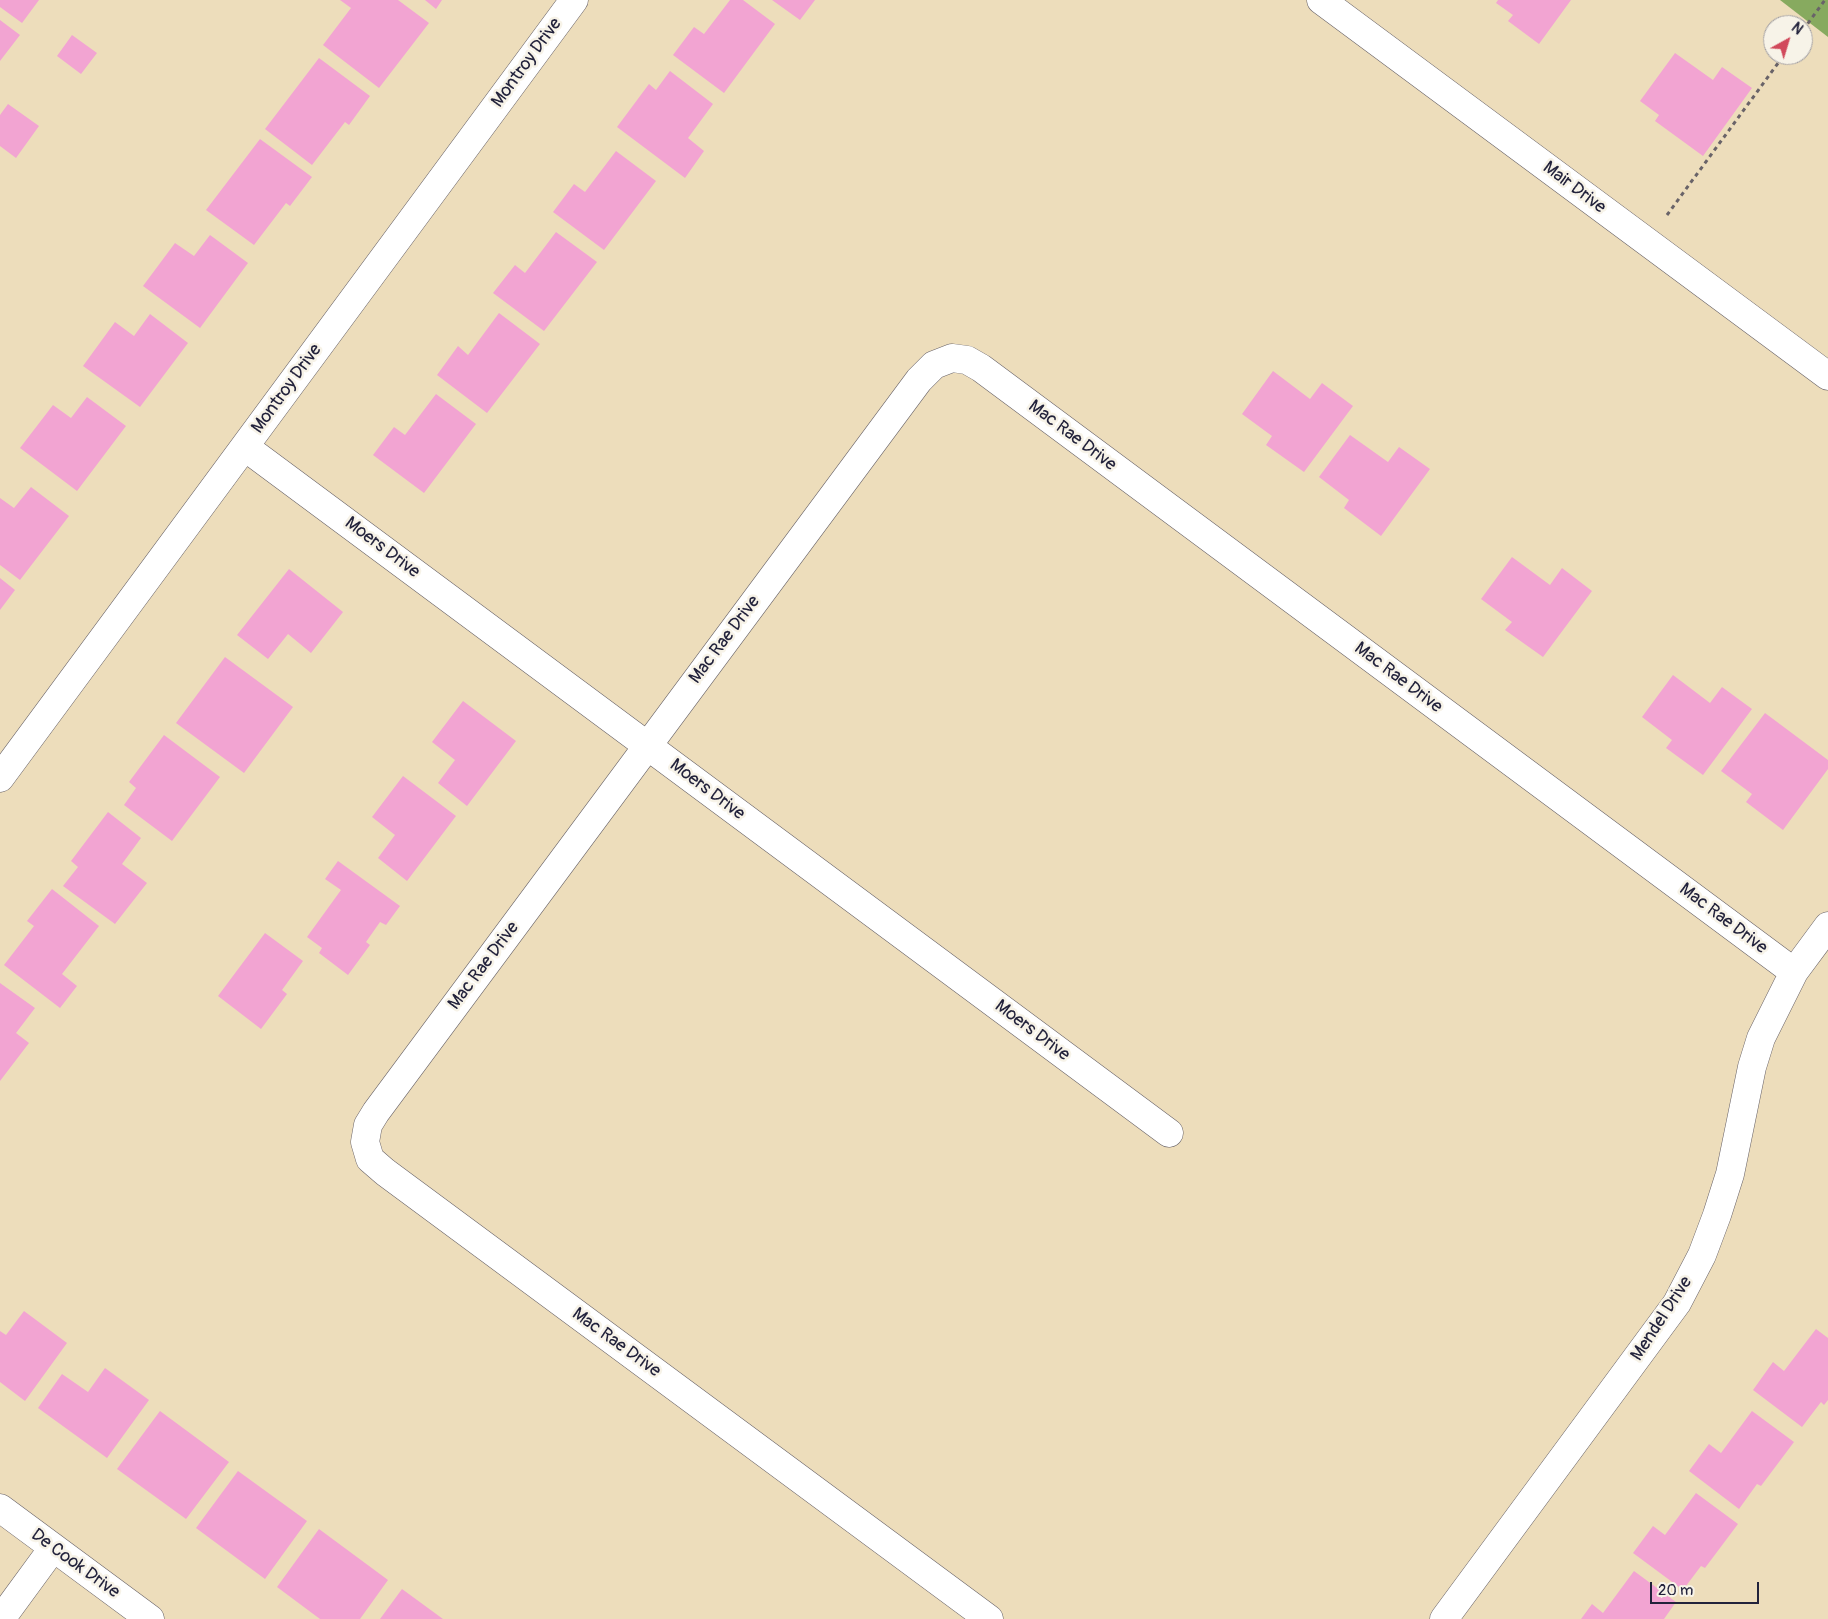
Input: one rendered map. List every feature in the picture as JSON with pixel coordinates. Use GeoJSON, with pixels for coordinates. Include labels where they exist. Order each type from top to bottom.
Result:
{"type":"FeatureCollection","features":[{"type":"Feature","properties":{"kind":"street","name":"Montroy Drive"},"geometry":{"type":"LineString","coordinates":[[0,778],[574,0]]}},
{"type":"Feature","properties":{"kind":"street","name":"Mair Drive"},"geometry":{"type":"LineString","coordinates":[[1320,0],[1828,376]]}},
{"type":"Feature","properties":{"kind":"street","name":"Mac Rae Drive"},"geometry":{"type":"LineString","coordinates":[[989,1619],[385,1172],[370,1159],[365,1142],[368,1125],[376,1112],[918,380],[934,365],[952,358],[967,360],[1794,972]]}},
{"type":"Feature","properties":{"kind":"street","name":"Moers Drive"},"geometry":{"type":"LineString","coordinates":[[245,446],[1169,1133]]}},
{"type":"Feature","properties":{"kind":"street","name":"Mendel Drive"},"geometry":{"type":"LineString","coordinates":[[1444,1619],[1677,1303],[1702,1255],[1720,1207],[1730,1174],[1752,1067],[1761,1038],[1794,972],[1828,926]]}},
{"type":"Feature","properties":{"kind":"street","name":"De Cook Drive"},"geometry":{"type":"LineString","coordinates":[[0,1508],[150,1619]]}},
{"type":"Feature","properties":{"kind":"street"},"geometry":{"type":"LineString","coordinates":[[1,1619],[53,1548]]}},
{"type":"Feature","properties":{"kind":"path"},"geometry":{"type":"LineString","coordinates":[[1813,16],[1825,0]]}},
{"type":"Feature","properties":{"kind":"path"},"geometry":{"type":"LineString","coordinates":[[1666,218],[1777,65]]}},
{"type":"Feature","properties":{"kind":"green space"},"geometry":{"type":"Polygon","coordinates":[[[1780,0],[1828,0],[1828,37],[1813,25],[1813,15],[1799,15],[1780,0]]]}},
{"type":"Feature","properties":{"kind":"building"},"geometry":{"type":"Polygon","coordinates":[[[0,0],[39,0],[22,23],[0,7],[0,0]]]}},
{"type":"Feature","properties":{"kind":"building"},"geometry":{"type":"Polygon","coordinates":[[[340,0],[398,0],[429,23],[379,88],[323,45],[351,8],[340,0]]]}},
{"type":"Feature","properties":{"kind":"building"},"geometry":{"type":"Polygon","coordinates":[[[425,0],[442,0],[436,9],[425,0]]]}},
{"type":"Feature","properties":{"kind":"building"},"geometry":{"type":"Polygon","coordinates":[[[730,0],[743,0],[775,24],[724,93],[673,55],[694,27],[704,34],[730,0]]]}},
{"type":"Feature","properties":{"kind":"building"},"geometry":{"type":"Polygon","coordinates":[[[772,0],[815,0],[800,20],[772,0]]]}},
{"type":"Feature","properties":{"kind":"building"},"geometry":{"type":"Polygon","coordinates":[[[1498,0],[1571,0],[1539,44],[1508,21],[1513,15],[1496,3],[1498,0]]]}},
{"type":"Feature","properties":{"kind":"building"},"geometry":{"type":"Polygon","coordinates":[[[0,20],[20,35],[0,61],[0,20]]]}},
{"type":"Feature","properties":{"kind":"building"},"geometry":{"type":"Polygon","coordinates":[[[72,35],[97,53],[81,74],[57,56],[72,35]]]}},
{"type":"Feature","properties":{"kind":"building"},"geometry":{"type":"Polygon","coordinates":[[[1675,53],[1713,80],[1722,67],[1752,88],[1703,156],[1655,121],[1659,115],[1640,101],[1675,53]]]}},
{"type":"Feature","properties":{"kind":"building"},"geometry":{"type":"Polygon","coordinates":[[[319,58],[370,96],[349,125],[345,122],[312,165],[265,129],[319,58]]]}},
{"type":"Feature","properties":{"kind":"building"},"geometry":{"type":"Polygon","coordinates":[[[670,71],[713,104],[688,138],[704,151],[685,178],[617,127],[649,84],[656,90],[670,71]]]}},
{"type":"Feature","properties":{"kind":"building"},"geometry":{"type":"Polygon","coordinates":[[[8,104],[39,126],[16,158],[0,146],[0,115],[8,104]]]}},
{"type":"Feature","properties":{"kind":"building"},"geometry":{"type":"Polygon","coordinates":[[[260,139],[312,177],[290,206],[286,203],[254,245],[206,210],[260,139]]]}},
{"type":"Feature","properties":{"kind":"building"},"geometry":{"type":"Polygon","coordinates":[[[616,151],[656,181],[604,250],[553,212],[574,184],[585,192],[616,151]]]}},
{"type":"Feature","properties":{"kind":"building"},"geometry":{"type":"Polygon","coordinates":[[[556,232],[597,262],[544,331],[493,293],[515,265],[525,273],[556,232]]]}},
{"type":"Feature","properties":{"kind":"building"},"geometry":{"type":"Polygon","coordinates":[[[210,235],[248,263],[200,328],[143,286],[175,243],[194,256],[210,235]]]}},
{"type":"Feature","properties":{"kind":"building"},"geometry":{"type":"Polygon","coordinates":[[[499,313],[540,344],[487,413],[437,375],[458,346],[468,355],[499,313]]]}},
{"type":"Feature","properties":{"kind":"building"},"geometry":{"type":"Polygon","coordinates":[[[150,314],[188,343],[140,407],[83,366],[115,322],[134,336],[150,314]]]}},
{"type":"Feature","properties":{"kind":"building"},"geometry":{"type":"Polygon","coordinates":[[[1273,371],[1310,399],[1322,383],[1353,406],[1304,472],[1266,445],[1272,436],[1242,414],[1273,371]]]}},
{"type":"Feature","properties":{"kind":"building"},"geometry":{"type":"Polygon","coordinates":[[[436,394],[476,424],[424,493],[373,455],[394,427],[405,435],[436,394]]]}},
{"type":"Feature","properties":{"kind":"building"},"geometry":{"type":"Polygon","coordinates":[[[87,397],[126,426],[77,491],[20,448],[53,405],[71,418],[87,397]]]}},
{"type":"Feature","properties":{"kind":"building"},"geometry":{"type":"Polygon","coordinates":[[[1350,435],[1388,462],[1399,447],[1430,469],[1381,536],[1344,508],[1349,500],[1319,477],[1350,435]]]}},
{"type":"Feature","properties":{"kind":"building"},"geometry":{"type":"Polygon","coordinates":[[[31,487],[69,516],[20,580],[0,565],[0,498],[14,508],[31,487]]]}},
{"type":"Feature","properties":{"kind":"building"},"geometry":{"type":"Polygon","coordinates":[[[1512,557],[1550,585],[1562,568],[1592,591],[1543,657],[1505,630],[1512,622],[1481,599],[1512,557]]]}},
{"type":"Feature","properties":{"kind":"building"},"geometry":{"type":"Polygon","coordinates":[[[289,569],[343,612],[311,653],[288,634],[268,659],[237,635],[289,569]]]}},
{"type":"Feature","properties":{"kind":"building"},"geometry":{"type":"Polygon","coordinates":[[[0,578],[15,590],[0,610],[0,578]]]}},
{"type":"Feature","properties":{"kind":"building"},"geometry":{"type":"Polygon","coordinates":[[[225,657],[293,707],[244,773],[176,723],[225,657]]]}},
{"type":"Feature","properties":{"kind":"building"},"geometry":{"type":"Polygon","coordinates":[[[1673,675],[1710,703],[1722,687],[1752,709],[1703,775],[1666,748],[1672,740],[1642,717],[1673,675]]]}},
{"type":"Feature","properties":{"kind":"building"},"geometry":{"type":"Polygon","coordinates":[[[463,701],[516,741],[467,806],[438,783],[455,760],[432,742],[463,701]]]}},
{"type":"Feature","properties":{"kind":"building"},"geometry":{"type":"Polygon","coordinates":[[[1765,713],[1828,760],[1828,769],[1783,830],[1746,802],[1752,794],[1721,771],[1765,713]]]}},
{"type":"Feature","properties":{"kind":"building"},"geometry":{"type":"Polygon","coordinates":[[[164,735],[220,777],[172,841],[124,805],[136,788],[129,782],[164,735]]]}},
{"type":"Feature","properties":{"kind":"building"},"geometry":{"type":"Polygon","coordinates":[[[403,776],[456,816],[407,881],[378,858],[395,835],[372,817],[403,776]]]}},
{"type":"Feature","properties":{"kind":"building"},"geometry":{"type":"Polygon","coordinates":[[[108,812],[141,838],[122,864],[147,883],[115,924],[63,886],[78,867],[71,861],[108,812]]]}},
{"type":"Feature","properties":{"kind":"building"},"geometry":{"type":"Polygon","coordinates":[[[338,861],[400,906],[386,925],[380,922],[366,942],[370,945],[348,975],[319,953],[322,948],[307,937],[341,890],[325,879],[338,861]]]}},
{"type":"Feature","properties":{"kind":"building"},"geometry":{"type":"Polygon","coordinates":[[[52,889],[99,926],[62,974],[77,986],[60,1008],[4,965],[34,926],[27,921],[52,889]]]}},
{"type":"Feature","properties":{"kind":"building"},"geometry":{"type":"Polygon","coordinates":[[[265,933],[303,961],[282,990],[287,994],[261,1029],[218,996],[265,933]]]}},
{"type":"Feature","properties":{"kind":"building"},"geometry":{"type":"Polygon","coordinates":[[[0,983],[35,1008],[16,1033],[29,1043],[0,1081],[0,983]]]}},
{"type":"Feature","properties":{"kind":"building"},"geometry":{"type":"Polygon","coordinates":[[[24,1311],[67,1343],[25,1401],[0,1382],[0,1331],[6,1335],[24,1311]]]}},
{"type":"Feature","properties":{"kind":"building"},"geometry":{"type":"Polygon","coordinates":[[[1816,1329],[1828,1338],[1828,1400],[1824,1405],[1821,1402],[1802,1427],[1753,1390],[1773,1362],[1784,1371],[1816,1329]]]}},
{"type":"Feature","properties":{"kind":"building"},"geometry":{"type":"Polygon","coordinates":[[[105,1368],[149,1400],[107,1458],[38,1408],[62,1374],[88,1392],[105,1368]]]}},
{"type":"Feature","properties":{"kind":"building"},"geometry":{"type":"Polygon","coordinates":[[[160,1411],[229,1462],[186,1519],[117,1469],[160,1411]]]}},
{"type":"Feature","properties":{"kind":"building"},"geometry":{"type":"Polygon","coordinates":[[[1752,1411],[1794,1442],[1761,1486],[1757,1484],[1739,1509],[1689,1471],[1709,1444],[1721,1453],[1752,1411]]]}},
{"type":"Feature","properties":{"kind":"building"},"geometry":{"type":"Polygon","coordinates":[[[238,1471],[307,1521],[265,1579],[196,1528],[238,1471]]]}},
{"type":"Feature","properties":{"kind":"building"},"geometry":{"type":"Polygon","coordinates":[[[1696,1493],[1738,1524],[1705,1568],[1701,1566],[1683,1590],[1633,1553],[1653,1526],[1665,1535],[1696,1493]]]}},
{"type":"Feature","properties":{"kind":"building"},"geometry":{"type":"Polygon","coordinates":[[[319,1529],[388,1580],[360,1619],[320,1619],[277,1587],[319,1529]]]}},
{"type":"Feature","properties":{"kind":"building"},"geometry":{"type":"Polygon","coordinates":[[[1634,1571],[1676,1602],[1664,1619],[1581,1619],[1592,1604],[1603,1613],[1634,1571]]]}},
{"type":"Feature","properties":{"kind":"building"},"geometry":{"type":"Polygon","coordinates":[[[402,1589],[443,1619],[380,1619],[402,1589]]]}}]}
